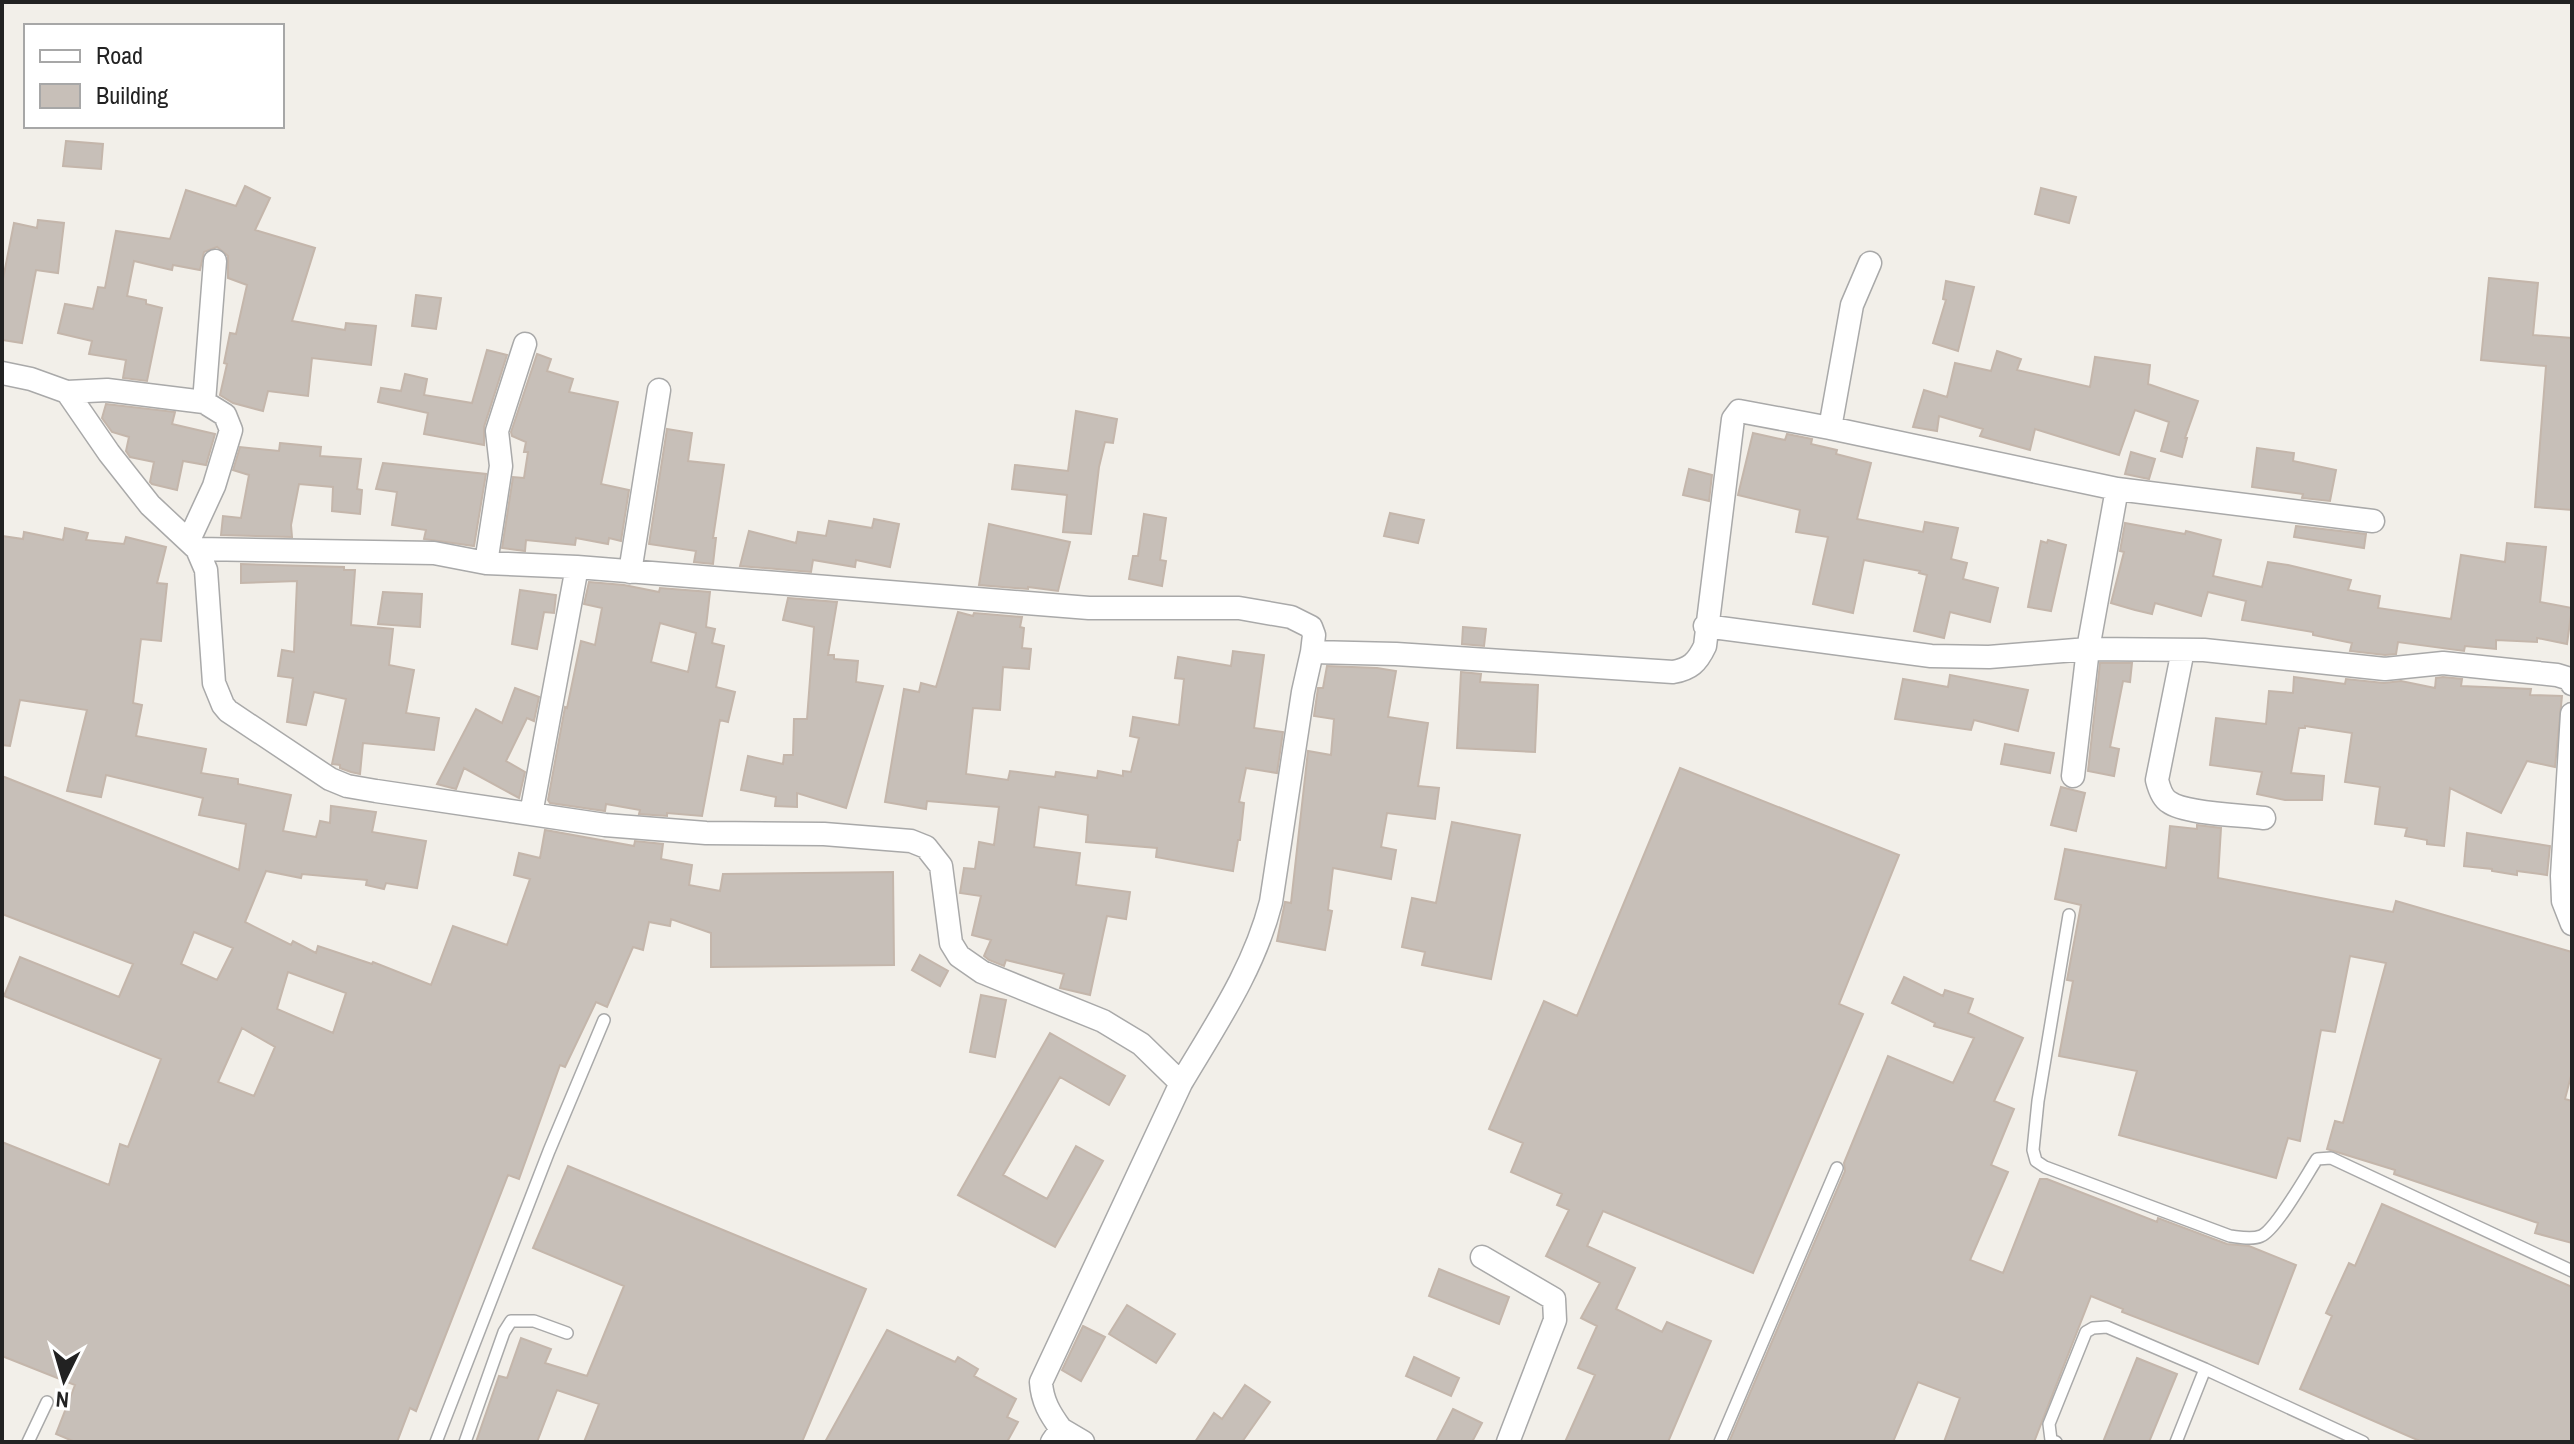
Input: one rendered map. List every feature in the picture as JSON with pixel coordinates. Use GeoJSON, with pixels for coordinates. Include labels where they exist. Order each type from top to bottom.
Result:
{"type":"FeatureCollection","features":[{"type":"Feature","properties":{"kind":"street"},"geometry":{"type":"LineString","coordinates":[[204,402],[215,261]]}},
{"type":"Feature","properties":{"kind":"street"},"geometry":{"type":"LineString","coordinates":[[1830,428],[1852,305],[1870,263]]}},
{"type":"Feature","properties":{"kind":"street"},"geometry":{"type":"LineString","coordinates":[[486,563],[501,466],[497,431],[525,344]]}},
{"type":"Feature","properties":{"kind":"street"},"geometry":{"type":"LineString","coordinates":[[2,373],[67,392],[107,390],[204,402],[225,415],[231,430],[193,544]]}},
{"type":"Feature","properties":{"kind":"street"},"geometry":{"type":"LineString","coordinates":[[630,572],[659,390]]}},
{"type":"Feature","properties":{"kind":"street"},"geometry":{"type":"LineString","coordinates":[[67,392],[150,505],[193,544],[206,570],[214,683],[223,705],[330,779],[347,786],[605,825],[706,833],[824,834],[911,841],[926,847],[941,866],[951,943],[959,956],[982,972],[1103,1021],[1141,1044],[1181,1083]]}},
{"type":"Feature","properties":{"kind":"street"},"geometry":{"type":"LineString","coordinates":[[1312,652],[1411,655],[1673,672],[1689,669],[1705,646],[1705,626],[1735,414],[1743,411],[2117,489],[2373,521]]}},
{"type":"Feature","properties":{"kind":"street"},"geometry":{"type":"LineString","coordinates":[[2073,776],[2088,649],[2117,489]]}},
{"type":"Feature","properties":{"kind":"street"},"geometry":{"type":"LineString","coordinates":[[193,544],[434,553],[486,563],[577,567],[1089,608],[1239,608],[1291,617],[1311,627],[1314,635],[1312,652],[1303,692],[1271,902],[1264,928],[1245,976],[1181,1083],[1041,1382],[1042,1395],[1056,1436],[1083,1442]]}},
{"type":"Feature","properties":{"kind":"street"},"geometry":{"type":"LineString","coordinates":[[531,814],[577,567]]}},
{"type":"Feature","properties":{"kind":"street"},"geometry":{"type":"LineString","coordinates":[[1705,626],[1931,656],[1989,657],[2088,649],[2183,650],[2385,669],[2443,663],[2557,675],[2570,679],[2572,684]]}},
{"type":"Feature","properties":{"kind":"street"},"geometry":{"type":"LineString","coordinates":[[2183,650],[2157,780],[2160,790],[2167,802],[2184,808],[2264,818]]}},
{"type":"Feature","properties":{"kind":"street"},"geometry":{"type":"LineString","coordinates":[[2572,714],[2570,787],[2562,876],[2563,901],[2572,924]]}},
{"type":"Feature","properties":{"kind":"street"},"geometry":{"type":"LineString","coordinates":[[1482,1257],[1554,1299],[1556,1307],[1555,1320],[1508,1442]]}},
{"type":"Feature","properties":{"kind":"lane"},"geometry":{"type":"LineString","coordinates":[[2069,915],[2038,1101],[2033,1150],[2036,1161],[2230,1236],[2246,1238],[2262,1236],[2275,1224],[2317,1159],[2331,1158],[2572,1271]]}},
{"type":"Feature","properties":{"kind":"lane"},"geometry":{"type":"LineString","coordinates":[[436,1442],[549,1151],[604,1020]]}},
{"type":"Feature","properties":{"kind":"lane"},"geometry":{"type":"LineString","coordinates":[[1720,1442],[1837,1168]]}},
{"type":"Feature","properties":{"kind":"lane"},"geometry":{"type":"LineString","coordinates":[[465,1442],[504,1332],[511,1321],[534,1321],[567,1333]]}},
{"type":"Feature","properties":{"kind":"lane"},"geometry":{"type":"LineString","coordinates":[[2056,1442],[2051,1440],[2049,1424],[2086,1332],[2107,1327],[2363,1442]]}},
{"type":"Feature","properties":{"kind":"lane"},"geometry":{"type":"LineString","coordinates":[[2176,1442],[2205,1369]]}},
{"type":"Feature","properties":{"kind":"lane"},"geometry":{"type":"LineString","coordinates":[[28,1442],[47,1402]]}},
{"type":"Feature","properties":{"kind":"building"},"geometry":{"type":"Polygon","coordinates":[[[66,141],[103,144],[101,169],[63,166],[66,141]]]}},
{"type":"Feature","properties":{"kind":"building"},"geometry":{"type":"Polygon","coordinates":[[[245,186],[270,198],[255,230],[315,248],[292,321],[345,330],[346,323],[376,326],[371,365],[312,358],[308,396],[268,391],[263,411],[233,403],[220,395],[230,333],[236,334],[247,285],[228,278],[228,256],[217,247],[204,252],[200,270],[173,265],[172,270],[134,261],[127,296],[162,308],[147,381],[123,378],[126,360],[89,354],[92,341],[58,333],[65,304],[93,309],[98,287],[105,288],[116,231],[170,239],[186,190],[236,206],[245,186]]]}},
{"type":"Feature","properties":{"kind":"building"},"geometry":{"type":"Polygon","coordinates":[[[2041,188],[2076,197],[2069,223],[2035,214],[2041,188]]]}},
{"type":"Feature","properties":{"kind":"building"},"geometry":{"type":"Polygon","coordinates":[[[38,220],[64,223],[58,273],[36,270],[22,343],[2,340],[2,284],[14,223],[37,228],[38,220]]]}},
{"type":"Feature","properties":{"kind":"building"},"geometry":{"type":"Polygon","coordinates":[[[2489,278],[2538,283],[2533,335],[2572,338],[2572,510],[2535,507],[2546,366],[2481,360],[2489,278]]]}},
{"type":"Feature","properties":{"kind":"building"},"geometry":{"type":"Polygon","coordinates":[[[1946,281],[1974,287],[1958,351],[1933,343],[1946,300],[1943,299],[1946,281]]]}},
{"type":"Feature","properties":{"kind":"building"},"geometry":{"type":"Polygon","coordinates":[[[416,295],[441,298],[436,329],[412,326],[416,295]]]}},
{"type":"Feature","properties":{"kind":"building"},"geometry":{"type":"Polygon","coordinates":[[[487,350],[507,355],[484,427],[484,445],[424,434],[428,413],[378,402],[381,388],[401,391],[405,374],[427,379],[424,395],[472,403],[487,350]]]}},
{"type":"Feature","properties":{"kind":"building"},"geometry":{"type":"Polygon","coordinates":[[[1997,351],[2021,359],[2017,370],[2090,387],[2095,357],[2150,365],[2148,384],[2198,401],[2182,457],[2161,451],[2169,422],[2135,410],[2119,455],[2035,429],[2030,450],[1980,436],[1983,429],[1939,416],[1937,431],[1913,427],[1924,390],[1947,397],[1955,363],[1991,371],[1997,351]]]}},
{"type":"Feature","properties":{"kind":"building"},"geometry":{"type":"Polygon","coordinates":[[[537,354],[551,359],[547,371],[573,379],[569,392],[618,402],[601,484],[629,490],[621,541],[609,538],[608,544],[576,538],[575,545],[526,540],[525,551],[502,548],[513,477],[524,478],[528,452],[524,452],[526,442],[512,436],[511,432],[537,354]]]}},
{"type":"Feature","properties":{"kind":"building"},"geometry":{"type":"Polygon","coordinates":[[[106,404],[175,412],[172,424],[215,434],[206,465],[183,461],[177,490],[152,484],[154,462],[130,457],[126,451],[129,437],[112,432],[102,418],[106,404]]]}},
{"type":"Feature","properties":{"kind":"building"},"geometry":{"type":"Polygon","coordinates":[[[1076,411],[1117,419],[1113,443],[1105,442],[1099,467],[1091,534],[1063,532],[1067,495],[1012,489],[1015,465],[1068,471],[1076,411]]]}},
{"type":"Feature","properties":{"kind":"building"},"geometry":{"type":"Polygon","coordinates":[[[667,429],[692,433],[688,461],[724,465],[713,538],[716,538],[713,564],[694,562],[696,551],[649,544],[667,429]]]}},
{"type":"Feature","properties":{"kind":"building"},"geometry":{"type":"Polygon","coordinates":[[[1753,433],[1785,440],[1787,434],[1812,439],[1811,444],[1871,463],[1857,519],[1923,532],[1925,522],[1958,528],[1951,559],[1967,563],[1963,579],[1998,588],[1990,622],[1950,612],[1944,638],[1914,631],[1927,575],[1864,560],[1853,613],[1813,604],[1828,537],[1796,532],[1800,510],[1738,495],[1753,433]]]}},
{"type":"Feature","properties":{"kind":"building"},"geometry":{"type":"Polygon","coordinates":[[[280,443],[321,447],[320,456],[361,459],[357,489],[362,490],[360,514],[332,511],[333,487],[299,484],[291,525],[292,537],[221,535],[223,516],[241,518],[249,475],[233,470],[240,447],[279,451],[280,443]]]}},
{"type":"Feature","properties":{"kind":"building"},"geometry":{"type":"Polygon","coordinates":[[[2257,448],[2294,453],[2293,461],[2336,470],[2330,501],[2252,487],[2257,448]]]}},
{"type":"Feature","properties":{"kind":"building"},"geometry":{"type":"Polygon","coordinates":[[[2131,452],[2155,459],[2149,479],[2125,474],[2131,452]]]}},
{"type":"Feature","properties":{"kind":"building"},"geometry":{"type":"Polygon","coordinates":[[[383,463],[486,474],[474,546],[424,539],[426,530],[392,525],[397,492],[376,489],[383,463]]]}},
{"type":"Feature","properties":{"kind":"building"},"geometry":{"type":"Polygon","coordinates":[[[1689,469],[1712,475],[1709,501],[1683,495],[1689,469]]]}},
{"type":"Feature","properties":{"kind":"building"},"geometry":{"type":"Polygon","coordinates":[[[1390,513],[1424,520],[1418,543],[1384,536],[1390,513]]]}},
{"type":"Feature","properties":{"kind":"building"},"geometry":{"type":"Polygon","coordinates":[[[1144,514],[1166,518],[1160,560],[1166,561],[1162,586],[1129,579],[1133,556],[1138,556],[1144,514]]]}},
{"type":"Feature","properties":{"kind":"building"},"geometry":{"type":"Polygon","coordinates":[[[874,519],[899,524],[890,567],[856,560],[855,567],[813,560],[811,572],[740,566],[749,531],[796,543],[798,532],[826,536],[829,521],[872,528],[874,519]]]}},
{"type":"Feature","properties":{"kind":"building"},"geometry":{"type":"Polygon","coordinates":[[[2125,523],[2185,534],[2186,531],[2221,540],[2213,576],[2262,587],[2268,562],[2288,565],[2351,580],[2348,590],[2380,596],[2378,608],[2451,619],[2461,555],[2505,562],[2507,543],[2546,547],[2540,602],[2572,608],[2567,644],[2537,638],[2537,642],[2496,640],[2496,649],[2465,646],[2464,651],[2398,642],[2396,654],[2385,655],[2350,651],[2352,643],[2313,635],[2313,632],[2242,620],[2246,601],[2208,592],[2201,616],[2155,603],[2152,614],[2135,610],[2111,603],[2124,552],[2120,551],[2125,523]]]}},
{"type":"Feature","properties":{"kind":"building"},"geometry":{"type":"Polygon","coordinates":[[[989,524],[1070,542],[1058,591],[979,585],[989,524]]]}},
{"type":"Feature","properties":{"kind":"building"},"geometry":{"type":"Polygon","coordinates":[[[2296,526],[2366,534],[2364,548],[2294,537],[2296,526]]]}},
{"type":"Feature","properties":{"kind":"building"},"geometry":{"type":"Polygon","coordinates":[[[65,528],[88,533],[86,540],[124,544],[126,537],[166,547],[157,583],[167,584],[161,641],[141,639],[133,703],[142,705],[136,736],[206,749],[201,773],[238,779],[238,784],[291,795],[283,831],[316,837],[320,821],[330,823],[331,806],[376,812],[372,832],[426,841],[417,888],[386,883],[384,889],[366,885],[367,880],[302,874],[301,878],[266,871],[245,922],[291,945],[293,941],[316,953],[318,946],[373,962],[431,985],[453,926],[507,945],[530,879],[514,875],[519,853],[540,858],[545,830],[634,846],[635,841],[663,844],[661,859],[692,865],[689,885],[720,891],[723,874],[893,872],[894,965],[711,967],[711,933],[671,919],[670,926],[649,922],[643,950],[633,947],[607,1007],[596,1002],[565,1067],[560,1065],[519,1179],[508,1175],[416,1411],[410,1408],[397,1442],[75,1442],[56,1434],[75,1385],[2,1356],[2,1142],[109,1185],[120,1144],[128,1147],[161,1059],[4,996],[20,957],[119,997],[133,964],[2,914],[2,776],[239,870],[246,824],[199,815],[203,798],[106,775],[101,797],[67,791],[87,710],[20,700],[10,746],[2,745],[2,536],[23,539],[24,532],[63,540],[65,528]],[[194,932],[181,964],[217,980],[233,948],[194,932]],[[288,972],[277,1009],[333,1033],[346,993],[288,972]],[[242,1028],[218,1082],[254,1096],[275,1047],[242,1028]]]}},
{"type":"Feature","properties":{"kind":"building"},"geometry":{"type":"Polygon","coordinates":[[[2048,540],[2066,545],[2051,611],[2028,607],[2041,541],[2047,543],[2048,540]]]}},
{"type":"Feature","properties":{"kind":"building"},"geometry":{"type":"Polygon","coordinates":[[[241,564],[344,567],[344,570],[355,570],[351,625],[393,629],[389,665],[414,670],[406,713],[439,718],[434,750],[363,743],[360,774],[332,764],[346,699],[314,692],[306,725],[287,722],[293,678],[278,676],[282,650],[294,652],[297,581],[241,583],[241,564]]]}},
{"type":"Feature","properties":{"kind":"building"},"geometry":{"type":"Polygon","coordinates":[[[589,582],[659,592],[660,588],[710,592],[706,627],[715,629],[712,643],[724,646],[716,687],[735,692],[728,722],[720,720],[702,816],[639,814],[640,810],[606,804],[605,811],[550,803],[548,800],[581,641],[595,645],[602,608],[584,604],[589,582]],[[660,623],[651,662],[688,672],[696,633],[660,623]]]}},
{"type":"Feature","properties":{"kind":"building"},"geometry":{"type":"Polygon","coordinates":[[[520,590],[556,595],[554,613],[544,612],[537,649],[512,644],[520,590]]]}},
{"type":"Feature","properties":{"kind":"building"},"geometry":{"type":"Polygon","coordinates":[[[383,592],[422,594],[420,627],[378,624],[383,592]]]}},
{"type":"Feature","properties":{"kind":"building"},"geometry":{"type":"Polygon","coordinates":[[[788,598],[837,602],[828,655],[834,655],[834,659],[858,661],[856,682],[883,686],[846,808],[797,793],[797,807],[775,806],[776,797],[741,790],[748,756],[783,764],[784,755],[793,755],[794,719],[807,719],[814,627],[783,620],[788,598]]]}},
{"type":"Feature","properties":{"kind":"building"},"geometry":{"type":"Polygon","coordinates":[[[958,612],[973,616],[974,613],[1022,617],[1022,648],[1031,649],[1029,669],[1003,667],[1000,710],[973,708],[966,774],[1008,780],[1010,771],[1055,777],[1056,772],[1097,778],[1098,771],[1123,776],[1123,771],[1131,772],[1139,738],[1130,736],[1133,717],[1179,725],[1184,679],[1175,678],[1178,657],[1231,666],[1233,651],[1264,655],[1254,728],[1283,732],[1277,773],[1246,768],[1239,802],[1244,803],[1240,840],[1233,871],[1156,857],[1157,848],[1086,842],[1088,815],[1039,807],[1034,847],[1080,853],[1076,885],[1130,892],[1126,919],[1107,916],[1090,995],[1060,988],[1064,974],[1006,960],[1004,966],[989,960],[984,956],[991,940],[972,935],[981,896],[960,893],[964,868],[975,869],[979,842],[994,845],[999,807],[927,801],[926,809],[885,802],[904,689],[919,692],[921,683],[936,687],[958,612]]]}},
{"type":"Feature","properties":{"kind":"building"},"geometry":{"type":"Polygon","coordinates":[[[1463,627],[1486,629],[1484,646],[1462,644],[1463,627]]]}},
{"type":"Feature","properties":{"kind":"building"},"geometry":{"type":"Polygon","coordinates":[[[2100,663],[2132,663],[2130,682],[2123,681],[2110,747],[2119,749],[2114,776],[2088,771],[2100,663]]]}},
{"type":"Feature","properties":{"kind":"building"},"geometry":{"type":"Polygon","coordinates":[[[1327,666],[1396,671],[1388,717],[1428,723],[1418,786],[1439,788],[1435,819],[1387,813],[1381,847],[1396,850],[1391,879],[1333,868],[1328,910],[1332,911],[1325,950],[1277,941],[1285,902],[1291,903],[1308,751],[1331,755],[1334,719],[1314,716],[1318,688],[1323,688],[1327,666]]]}},
{"type":"Feature","properties":{"kind":"building"},"geometry":{"type":"Polygon","coordinates":[[[1461,672],[1481,674],[1480,682],[1538,685],[1535,752],[1457,748],[1461,672]]]}},
{"type":"Feature","properties":{"kind":"building"},"geometry":{"type":"Polygon","coordinates":[[[1950,675],[2028,690],[2018,731],[1974,720],[1971,730],[1895,719],[1903,679],[1948,687],[1950,675]]]}},
{"type":"Feature","properties":{"kind":"building"},"geometry":{"type":"Polygon","coordinates":[[[2294,677],[2345,684],[2346,679],[2384,683],[2401,681],[2435,688],[2436,678],[2443,677],[2462,679],[2461,686],[2531,689],[2530,695],[2562,696],[2555,767],[2527,761],[2501,813],[2450,788],[2444,846],[2405,836],[2407,828],[2375,824],[2380,787],[2345,782],[2352,733],[2305,726],[2299,728],[2291,773],[2324,776],[2322,800],[2285,800],[2257,794],[2262,772],[2210,765],[2216,718],[2266,724],[2269,691],[2293,693],[2294,677]]]}},
{"type":"Feature","properties":{"kind":"building"},"geometry":{"type":"Polygon","coordinates":[[[515,688],[539,697],[534,721],[527,718],[506,761],[525,772],[519,798],[464,768],[456,789],[437,784],[476,709],[502,723],[515,688]]]}},
{"type":"Feature","properties":{"kind":"building"},"geometry":{"type":"Polygon","coordinates":[[[2005,744],[2054,753],[2050,773],[2001,764],[2005,744]]]}},
{"type":"Feature","properties":{"kind":"building"},"geometry":{"type":"Polygon","coordinates":[[[1680,768],[1899,855],[1839,1004],[1863,1014],[1753,1273],[1603,1211],[1587,1246],[1635,1268],[1616,1309],[1662,1332],[1667,1322],[1711,1341],[1668,1442],[1565,1442],[1595,1375],[1578,1368],[1597,1326],[1581,1318],[1600,1283],[1546,1256],[1569,1210],[1557,1205],[1562,1194],[1511,1172],[1523,1143],[1489,1129],[1544,1001],[1577,1016],[1680,768]]]}},
{"type":"Feature","properties":{"kind":"building"},"geometry":{"type":"Polygon","coordinates":[[[2061,787],[2085,793],[2076,831],[2051,825],[2061,787]]]}},
{"type":"Feature","properties":{"kind":"building"},"geometry":{"type":"Polygon","coordinates":[[[1452,822],[1520,835],[1491,979],[1422,965],[1425,952],[1402,947],[1412,898],[1436,903],[1452,822]]]}},
{"type":"Feature","properties":{"kind":"building"},"geometry":{"type":"Polygon","coordinates":[[[2197,825],[2221,828],[2218,878],[2393,912],[2396,901],[2572,952],[2572,1072],[2565,1099],[2572,1101],[2572,1243],[2535,1233],[2538,1223],[2394,1174],[2395,1170],[2327,1149],[2335,1121],[2343,1123],[2386,963],[2350,956],[2335,1032],[2321,1030],[2300,1141],[2288,1138],[2276,1178],[2119,1135],[2137,1071],[2059,1056],[2073,981],[2067,980],[2081,905],[2055,899],[2065,849],[2166,868],[2170,826],[2197,829],[2197,825]]]}},
{"type":"Feature","properties":{"kind":"building"},"geometry":{"type":"Polygon","coordinates":[[[2467,833],[2550,846],[2547,875],[2517,871],[2517,875],[2464,866],[2467,833]]]}},
{"type":"Feature","properties":{"kind":"building"},"geometry":{"type":"Polygon","coordinates":[[[920,955],[948,971],[940,986],[912,970],[920,955]]]}},
{"type":"Feature","properties":{"kind":"building"},"geometry":{"type":"Polygon","coordinates":[[[1904,977],[1943,996],[1945,990],[1973,999],[1968,1013],[2023,1038],[1994,1101],[2014,1109],[1991,1165],[2008,1172],[1970,1260],[2003,1273],[2040,1179],[2047,1179],[2157,1222],[2158,1218],[2227,1244],[2249,1246],[2296,1265],[2258,1364],[2122,1312],[2123,1309],[2091,1296],[2034,1442],[1944,1442],[1960,1398],[1918,1382],[1893,1442],[1729,1442],[1845,1171],[1844,1163],[1888,1056],[1953,1083],[1974,1038],[1934,1026],[1935,1023],[1892,1003],[1904,977]]]}},
{"type":"Feature","properties":{"kind":"building"},"geometry":{"type":"Polygon","coordinates":[[[981,995],[1006,1000],[995,1057],[970,1052],[981,995]]]}},
{"type":"Feature","properties":{"kind":"building"},"geometry":{"type":"Polygon","coordinates":[[[1050,1033],[1125,1076],[1109,1105],[1060,1077],[1003,1175],[1047,1199],[1076,1146],[1103,1161],[1055,1247],[958,1195],[1050,1033]]]}},
{"type":"Feature","properties":{"kind":"building"},"geometry":{"type":"Polygon","coordinates":[[[568,1166],[866,1289],[802,1442],[584,1442],[599,1404],[557,1390],[537,1442],[476,1442],[499,1376],[507,1378],[521,1338],[551,1349],[545,1363],[587,1376],[624,1286],[533,1248],[568,1166]]]}},
{"type":"Feature","properties":{"kind":"building"},"geometry":{"type":"Polygon","coordinates":[[[2382,1204],[2572,1287],[2572,1442],[2422,1442],[2300,1389],[2332,1316],[2326,1313],[2349,1263],[2355,1266],[2382,1204]]]}},
{"type":"Feature","properties":{"kind":"building"},"geometry":{"type":"Polygon","coordinates":[[[1439,1269],[1509,1297],[1499,1324],[1429,1296],[1439,1269]]]}},
{"type":"Feature","properties":{"kind":"building"},"geometry":{"type":"Polygon","coordinates":[[[1127,1305],[1175,1334],[1156,1363],[1109,1334],[1127,1305]]]}},
{"type":"Feature","properties":{"kind":"building"},"geometry":{"type":"Polygon","coordinates":[[[1083,1326],[1105,1337],[1081,1381],[1062,1370],[1083,1326]]]}},
{"type":"Feature","properties":{"kind":"building"},"geometry":{"type":"Polygon","coordinates":[[[887,1330],[955,1362],[958,1357],[978,1369],[974,1376],[1016,1399],[1007,1417],[1018,1422],[1007,1442],[825,1442],[887,1330]]]}},
{"type":"Feature","properties":{"kind":"building"},"geometry":{"type":"Polygon","coordinates":[[[1414,1357],[1459,1378],[1451,1396],[1406,1376],[1414,1357]]]}},
{"type":"Feature","properties":{"kind":"building"},"geometry":{"type":"Polygon","coordinates":[[[2137,1358],[2177,1374],[2149,1442],[2103,1442],[2137,1358]]]}},
{"type":"Feature","properties":{"kind":"building"},"geometry":{"type":"Polygon","coordinates":[[[1245,1385],[1270,1402],[1242,1442],[1195,1442],[1214,1413],[1222,1419],[1245,1385]]]}},
{"type":"Feature","properties":{"kind":"building"},"geometry":{"type":"Polygon","coordinates":[[[1453,1409],[1482,1423],[1472,1442],[1436,1442],[1453,1409]]]}}]}
